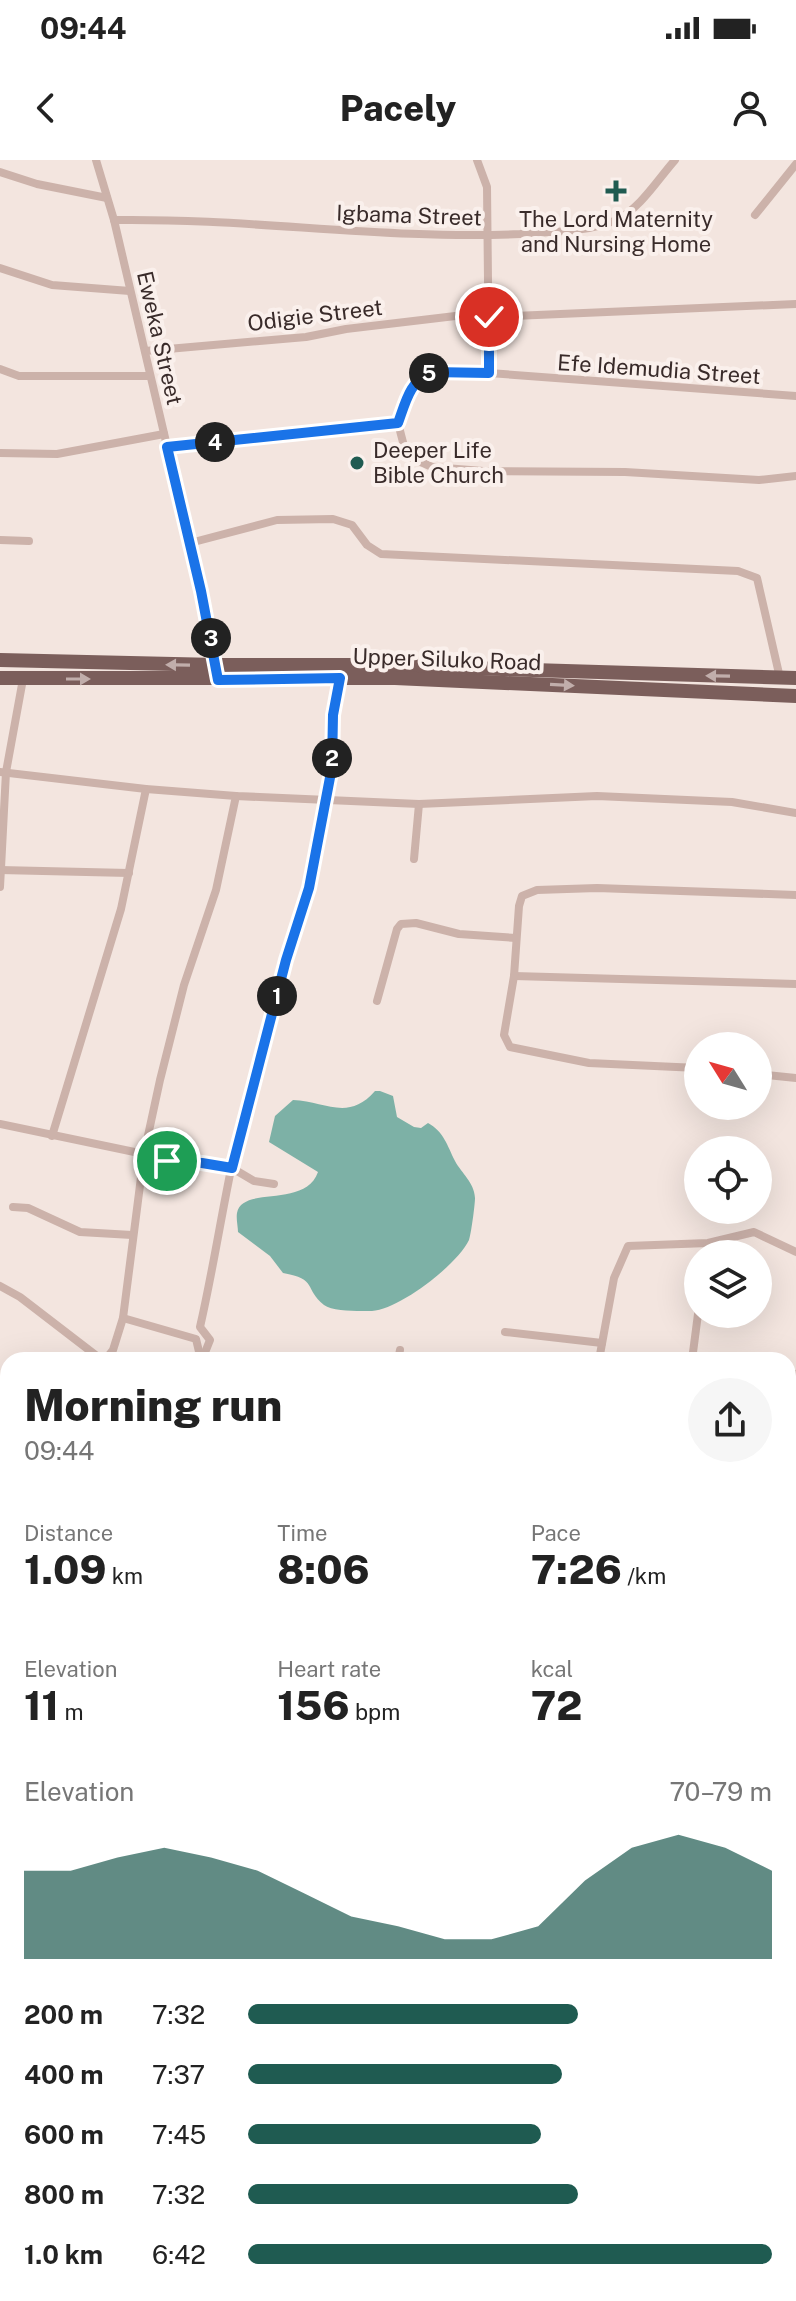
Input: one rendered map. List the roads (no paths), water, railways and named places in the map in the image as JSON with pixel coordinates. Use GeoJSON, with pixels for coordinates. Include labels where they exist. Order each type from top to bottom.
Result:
{"type":"FeatureCollection","features":[{"type":"Feature","properties":{"kind":"main road","name":"Upper Siluko Road"},"geometry":{"type":"LineString","coordinates":[[0,660],[340,678],[796,696]]}},
{"type":"Feature","properties":{"kind":"main road","name":"Upper Siluko Road"},"geometry":{"type":"LineString","coordinates":[[0,678],[366,665],[796,678]]}},
{"type":"Feature","properties":{"kind":"street","name":"Eweka Street"},"geometry":{"type":"LineString","coordinates":[[96,160],[114,220],[145,351],[217,672]]}},
{"type":"Feature","properties":{"kind":"street"},"geometry":{"type":"LineString","coordinates":[[477,160],[487,187],[489,373]]}},
{"type":"Feature","properties":{"kind":"street","name":"Igbama Street"},"geometry":{"type":"LineString","coordinates":[[114,220],[161,219],[368,233],[545,233],[616,221],[632,209],[675,160]]}},
{"type":"Feature","properties":{"kind":"street"},"geometry":{"type":"LineString","coordinates":[[755,215],[796,164]]}},
{"type":"Feature","properties":{"kind":"street"},"geometry":{"type":"LineString","coordinates":[[0,172],[37,184],[107,198]]}},
{"type":"Feature","properties":{"kind":"street"},"geometry":{"type":"LineString","coordinates":[[0,268],[52,285],[130,291]]}},
{"type":"Feature","properties":{"kind":"street","name":"Odigie Street"},"geometry":{"type":"LineString","coordinates":[[145,351],[306,337],[346,329],[489,314],[796,304]]}},
{"type":"Feature","properties":{"kind":"street"},"geometry":{"type":"LineString","coordinates":[[0,369],[19,376],[150,376]]}},
{"type":"Feature","properties":{"kind":"street","name":"Efe Idemudia Street"},"geometry":{"type":"LineString","coordinates":[[398,423],[413,386],[422,375],[431,372],[489,373],[796,396]]}},
{"type":"Feature","properties":{"kind":"street"},"geometry":{"type":"LineString","coordinates":[[167,447],[398,423],[405,450],[412,458],[432,467],[552,473],[625,472],[759,480],[796,476]]}},
{"type":"Feature","properties":{"kind":"street"},"geometry":{"type":"LineString","coordinates":[[0,453],[57,454],[107,442],[164,434]]}},
{"type":"Feature","properties":{"kind":"street"},"geometry":{"type":"LineString","coordinates":[[190,543],[277,520],[333,519],[352,525],[367,545],[381,554],[738,571],[753,575],[759,584],[780,678]]}},
{"type":"Feature","properties":{"kind":"street"},"geometry":{"type":"LineString","coordinates":[[0,540],[29,541]]}},
{"type":"Feature","properties":{"kind":"street"},"geometry":{"type":"LineString","coordinates":[[205,1352],[210,1340],[200,1327],[232,1168],[286,960],[309,888],[327,800],[332,767],[333,715],[340,678]]}},
{"type":"Feature","properties":{"kind":"street"},"geometry":{"type":"LineString","coordinates":[[0,887],[3,772],[23,679]]}},
{"type":"Feature","properties":{"kind":"street"},"geometry":{"type":"LineString","coordinates":[[3,772],[236,796],[419,804],[597,796],[732,802],[796,813]]}},
{"type":"Feature","properties":{"kind":"street"},"geometry":{"type":"LineString","coordinates":[[52,1136],[121,909],[146,789]]}},
{"type":"Feature","properties":{"kind":"street"},"geometry":{"type":"LineString","coordinates":[[115,1352],[123,1318],[144,1154],[184,985],[216,890],[236,796]]}},
{"type":"Feature","properties":{"kind":"street"},"geometry":{"type":"LineString","coordinates":[[414,859],[419,804]]}},
{"type":"Feature","properties":{"kind":"street"},"geometry":{"type":"LineString","coordinates":[[0,870],[129,873]]}},
{"type":"Feature","properties":{"kind":"street"},"geometry":{"type":"LineString","coordinates":[[684,1067],[589,1063],[510,1047],[504,1035],[522,896],[537,890],[597,888],[796,895]]}},
{"type":"Feature","properties":{"kind":"street"},"geometry":{"type":"LineString","coordinates":[[377,1001],[401,924],[416,923],[459,934],[516,938]]}},
{"type":"Feature","properties":{"kind":"street"},"geometry":{"type":"LineString","coordinates":[[514,976],[796,984]]}},
{"type":"Feature","properties":{"kind":"street"},"geometry":{"type":"LineString","coordinates":[[772,1075],[796,1078]]}},
{"type":"Feature","properties":{"kind":"street"},"geometry":{"type":"LineString","coordinates":[[0,1124],[181,1164],[202,1163],[232,1168],[254,1181],[274,1184]]}},
{"type":"Feature","properties":{"kind":"street"},"geometry":{"type":"LineString","coordinates":[[13,1207],[28,1208],[80,1232],[132,1235]]}},
{"type":"Feature","properties":{"kind":"street"},"geometry":{"type":"LineString","coordinates":[[721,1240],[754,1232],[771,1240]]}},
{"type":"Feature","properties":{"kind":"street"},"geometry":{"type":"LineString","coordinates":[[772,1241],[796,1252]]}},
{"type":"Feature","properties":{"kind":"street"},"geometry":{"type":"LineString","coordinates":[[600,1352],[614,1278],[628,1246],[684,1244]]}},
{"type":"Feature","properties":{"kind":"street"},"geometry":{"type":"LineString","coordinates":[[0,1286],[6,1287],[93,1352]]}},
{"type":"Feature","properties":{"kind":"street"},"geometry":{"type":"LineString","coordinates":[[123,1318],[196,1339],[200,1352]]}},
{"type":"Feature","properties":{"kind":"street"},"geometry":{"type":"LineString","coordinates":[[693,1352],[696,1328]]}},
{"type":"Feature","properties":{"kind":"street"},"geometry":{"type":"LineString","coordinates":[[505,1332],[602,1343]]}},
{"type":"Feature","properties":{"kind":"water"},"geometry":{"type":"Polygon","coordinates":[[[375,1091],[393,1096],[397,1117],[414,1127],[421,1128],[428,1123],[441,1135],[474,1192],[471,1232],[463,1250],[453,1261],[397,1303],[372,1311],[334,1309],[324,1305],[301,1278],[283,1273],[270,1256],[238,1232],[237,1213],[241,1205],[250,1200],[301,1190],[311,1183],[318,1172],[269,1142],[275,1116],[293,1100],[346,1108],[355,1106],[375,1091]]]}},
{"type":"Feature","properties":{"kind":"place","name":"The Lord Maternity and Nursing Home"},"geometry":{"type":"Point","coordinates":[616,191]}},
{"type":"Feature","properties":{"kind":"place","name":"Deeper Life Bible Church"},"geometry":{"type":"Point","coordinates":[357,463]}}]}
